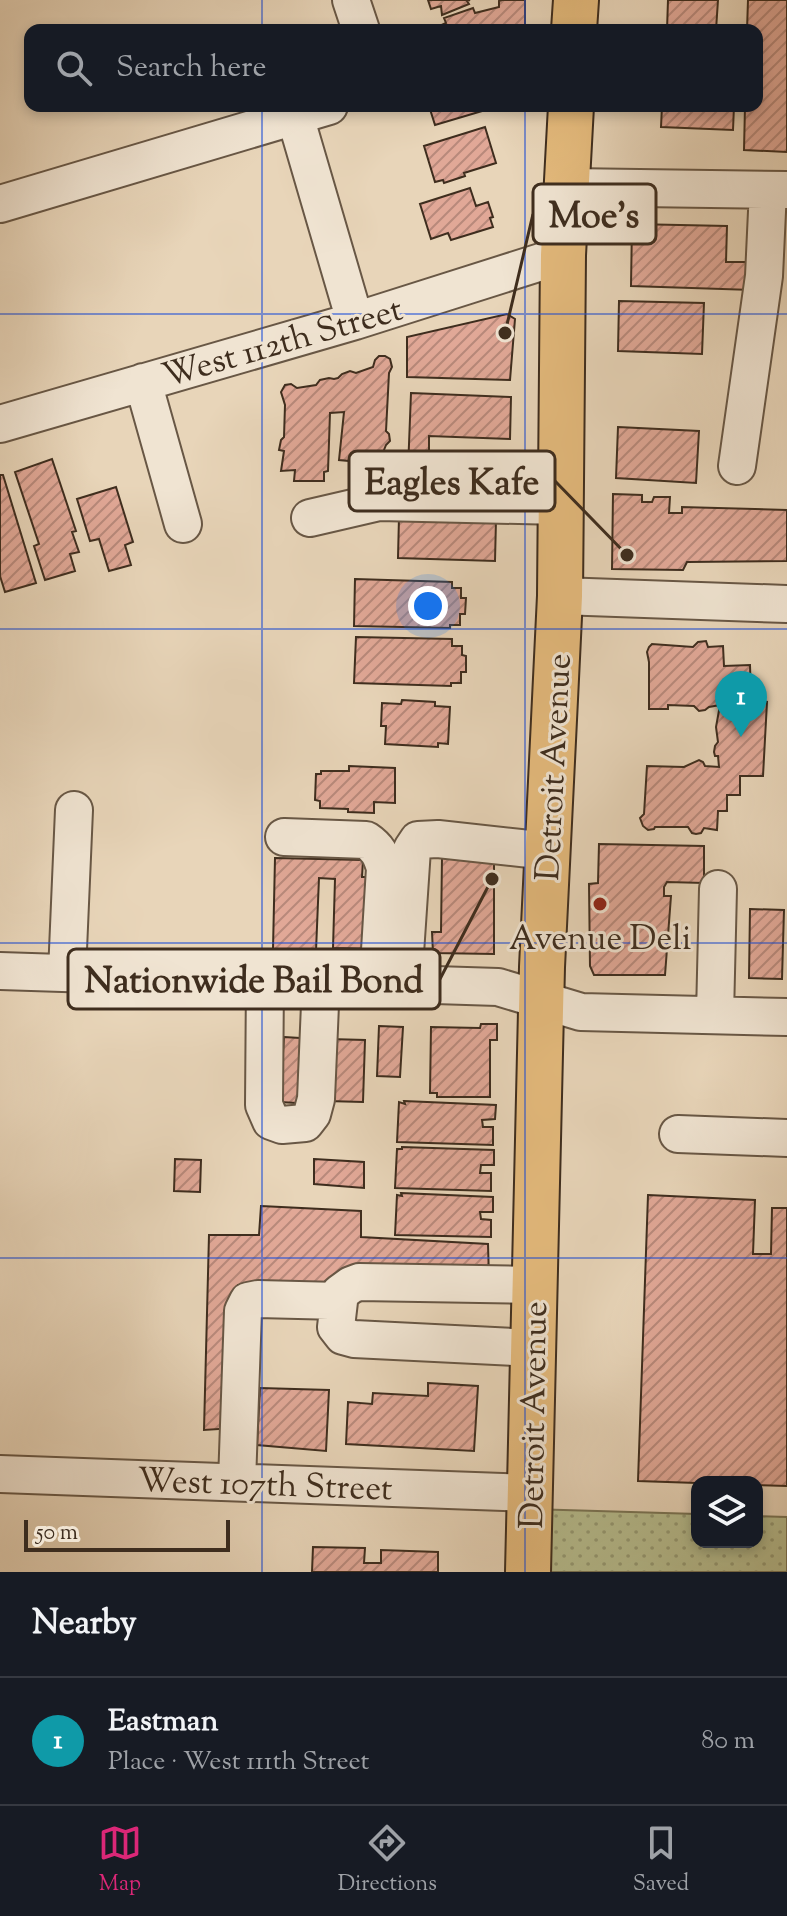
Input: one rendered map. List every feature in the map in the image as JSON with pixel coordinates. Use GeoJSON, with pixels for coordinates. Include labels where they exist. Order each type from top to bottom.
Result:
{"type":"FeatureCollection","features":[{"type":"Feature","properties":{"kind":"main road"},"geometry":{"type":"LineString","coordinates":[[574,24],[576,0]]}},
{"type":"Feature","properties":{"kind":"main road","name":"Detroit Avenue"},"geometry":{"type":"LineString","coordinates":[[528,1572],[541,1001],[560,596],[563,255],[571,112]]}},
{"type":"Feature","properties":{"kind":"street"},"geometry":{"type":"LineString","coordinates":[[351,0],[359,24]]}},
{"type":"Feature","properties":{"kind":"street"},"geometry":{"type":"LineString","coordinates":[[0,204],[309,112]]}},
{"type":"Feature","properties":{"kind":"street"},"geometry":{"type":"LineString","coordinates":[[295,116],[355,321]]}},
{"type":"Feature","properties":{"kind":"street"},"geometry":{"type":"LineString","coordinates":[[568,187],[777,190],[737,466]]}},
{"type":"Feature","properties":{"kind":"street","name":"West 112th Street"},"geometry":{"type":"LineString","coordinates":[[0,424],[355,321],[563,255]]}},
{"type":"Feature","properties":{"kind":"street"},"geometry":{"type":"LineString","coordinates":[[143,382],[183,524]]}},
{"type":"Feature","properties":{"kind":"street"},"geometry":{"type":"LineString","coordinates":[[310,518],[379,502],[561,506]]}},
{"type":"Feature","properties":{"kind":"street"},"geometry":{"type":"LineString","coordinates":[[560,596],[787,604]]}},
{"type":"Feature","properties":{"kind":"street"},"geometry":{"type":"LineString","coordinates":[[67,973],[74,810]]}},
{"type":"Feature","properties":{"kind":"street"},"geometry":{"type":"LineString","coordinates":[[284,837],[366,840],[381,854],[385,868],[390,983]]}},
{"type":"Feature","properties":{"kind":"street"},"geometry":{"type":"LineString","coordinates":[[390,983],[412,849],[418,840],[438,839],[548,851]]}},
{"type":"Feature","properties":{"kind":"street"},"geometry":{"type":"LineString","coordinates":[[715,1015],[718,889]]}},
{"type":"Feature","properties":{"kind":"street"},"geometry":{"type":"LineString","coordinates":[[0,971],[498,987],[581,1012],[787,1017]]}},
{"type":"Feature","properties":{"kind":"street"},"geometry":{"type":"LineString","coordinates":[[265,979],[264,1105],[271,1121],[282,1125],[305,1123],[312,1114],[316,1099],[321,981]]}},
{"type":"Feature","properties":{"kind":"street"},"geometry":{"type":"LineString","coordinates":[[678,1134],[787,1138]]}},
{"type":"Feature","properties":{"kind":"street"},"geometry":{"type":"LineString","coordinates":[[534,1348],[354,1339],[343,1336],[336,1327],[340,1293],[359,1282],[535,1285]]}},
{"type":"Feature","properties":{"kind":"street"},"geometry":{"type":"LineString","coordinates":[[237,1482],[243,1311],[248,1301],[339,1301]]}},
{"type":"Feature","properties":{"kind":"street","name":"West 107th Street"},"geometry":{"type":"LineString","coordinates":[[0,1474],[531,1493]]}},
{"type":"Feature","properties":{"kind":"green space"},"geometry":{"type":"Polygon","coordinates":[[[530,1509],[691,1514],[691,1548],[763,1548],[763,1516],[787,1517],[787,1572],[528,1572],[530,1509]]]}},
{"type":"Feature","properties":{"kind":"building"},"geometry":{"type":"Polygon","coordinates":[[[428,0],[470,0],[467,1],[469,4],[442,15],[441,6],[431,9],[428,0]]]}},
{"type":"Feature","properties":{"kind":"building"},"geometry":{"type":"Polygon","coordinates":[[[525,0],[525,24],[444,24],[444,18],[473,8],[475,13],[499,7],[499,1],[525,0]]]}},
{"type":"Feature","properties":{"kind":"building"},"geometry":{"type":"Polygon","coordinates":[[[668,0],[718,0],[716,24],[667,24],[668,0]]]}},
{"type":"Feature","properties":{"kind":"building"},"geometry":{"type":"Polygon","coordinates":[[[748,0],[787,0],[787,152],[744,150],[745,112],[763,112],[763,24],[747,24],[748,0]]]}},
{"type":"Feature","properties":{"kind":"building"},"geometry":{"type":"Polygon","coordinates":[[[431,112],[479,112],[435,125],[431,112]]]}},
{"type":"Feature","properties":{"kind":"building"},"geometry":{"type":"Polygon","coordinates":[[[662,112],[734,112],[733,130],[661,127],[662,112]]]}},
{"type":"Feature","properties":{"kind":"building"},"geometry":{"type":"Polygon","coordinates":[[[485,127],[496,163],[444,183],[443,180],[435,182],[424,146],[485,127]]]}},
{"type":"Feature","properties":{"kind":"building"},"geometry":{"type":"Polygon","coordinates":[[[470,188],[476,206],[488,202],[493,227],[451,240],[448,233],[431,239],[420,204],[470,188]]]}},
{"type":"Feature","properties":{"kind":"building"},"geometry":{"type":"Polygon","coordinates":[[[632,224],[727,226],[726,262],[753,262],[752,290],[631,286],[632,224]]]}},
{"type":"Feature","properties":{"kind":"building"},"geometry":{"type":"Polygon","coordinates":[[[619,301],[704,303],[702,354],[618,351],[619,301]]]}},
{"type":"Feature","properties":{"kind":"building"},"geometry":{"type":"Polygon","coordinates":[[[507,314],[515,319],[510,380],[407,377],[407,337],[507,314]]]}},
{"type":"Feature","properties":{"kind":"building"},"geometry":{"type":"Polygon","coordinates":[[[379,356],[390,359],[392,367],[389,373],[386,431],[390,441],[384,450],[386,460],[383,461],[381,473],[349,469],[349,461],[339,460],[344,412],[330,413],[328,471],[324,472],[324,481],[294,481],[295,470],[281,471],[284,451],[279,450],[284,437],[285,405],[281,392],[285,385],[291,384],[297,388],[316,385],[320,380],[338,378],[350,371],[356,373],[373,367],[379,356]]]}},
{"type":"Feature","properties":{"kind":"building"},"geometry":{"type":"Polygon","coordinates":[[[411,393],[511,397],[510,439],[429,436],[429,456],[508,459],[506,499],[407,495],[411,393]]]}},
{"type":"Feature","properties":{"kind":"building"},"geometry":{"type":"Polygon","coordinates":[[[618,427],[699,431],[696,483],[616,478],[618,427]]]}},
{"type":"Feature","properties":{"kind":"building"},"geometry":{"type":"Polygon","coordinates":[[[52,459],[76,531],[72,532],[79,552],[70,554],[75,571],[45,580],[34,546],[39,544],[15,472],[52,459]]]}},
{"type":"Feature","properties":{"kind":"building"},"geometry":{"type":"Polygon","coordinates":[[[0,475],[3,475],[36,583],[5,592],[0,576],[0,475]]]}},
{"type":"Feature","properties":{"kind":"building"},"geometry":{"type":"Polygon","coordinates":[[[116,487],[133,542],[125,545],[131,565],[109,571],[99,539],[90,541],[77,499],[116,487]]]}},
{"type":"Feature","properties":{"kind":"building"},"geometry":{"type":"Polygon","coordinates":[[[613,494],[642,495],[642,502],[652,502],[654,497],[670,497],[669,513],[682,513],[682,507],[787,510],[787,561],[687,562],[683,570],[612,569],[613,494]]]}},
{"type":"Feature","properties":{"kind":"building"},"geometry":{"type":"Polygon","coordinates":[[[399,517],[496,520],[495,561],[398,558],[399,517]]]}},
{"type":"Feature","properties":{"kind":"building"},"geometry":{"type":"Polygon","coordinates":[[[355,579],[452,582],[452,588],[461,588],[461,598],[466,598],[465,614],[460,614],[460,625],[450,625],[450,628],[354,626],[355,579]]]}},
{"type":"Feature","properties":{"kind":"building"},"geometry":{"type":"Polygon","coordinates":[[[356,637],[452,639],[452,646],[462,646],[462,655],[466,656],[466,672],[461,672],[461,683],[451,683],[451,686],[354,683],[356,637]]]}},
{"type":"Feature","properties":{"kind":"building"},"geometry":{"type":"Polygon","coordinates":[[[706,641],[708,647],[723,646],[724,666],[750,665],[751,700],[767,702],[763,776],[740,776],[740,795],[727,795],[727,811],[718,811],[717,830],[704,828],[696,834],[688,827],[655,827],[648,830],[640,818],[644,814],[647,766],[684,767],[699,760],[705,766],[719,767],[718,756],[714,752],[718,742],[716,727],[720,705],[699,711],[694,706],[668,705],[668,709],[649,709],[647,652],[652,644],[693,647],[698,642],[706,641]]]}},
{"type":"Feature","properties":{"kind":"building"},"geometry":{"type":"Polygon","coordinates":[[[402,700],[435,702],[435,706],[450,707],[448,744],[438,743],[438,747],[385,744],[386,726],[381,726],[382,703],[401,704],[402,700]]]}},
{"type":"Feature","properties":{"kind":"building"},"geometry":{"type":"Polygon","coordinates":[[[349,766],[395,768],[395,803],[374,802],[374,813],[320,808],[320,801],[315,800],[316,774],[321,774],[321,771],[349,771],[349,766]]]}},
{"type":"Feature","properties":{"kind":"building"},"geometry":{"type":"Polygon","coordinates":[[[599,844],[704,846],[704,883],[667,882],[664,887],[664,896],[671,896],[665,975],[594,975],[590,966],[589,884],[598,883],[599,844]]]}},
{"type":"Feature","properties":{"kind":"building"},"geometry":{"type":"Polygon","coordinates":[[[442,857],[494,859],[494,954],[433,953],[432,932],[441,932],[442,857]]]}},
{"type":"Feature","properties":{"kind":"building"},"geometry":{"type":"Polygon","coordinates":[[[275,858],[363,860],[362,877],[376,877],[374,949],[333,948],[335,879],[319,878],[316,951],[273,949],[275,858]]]}},
{"type":"Feature","properties":{"kind":"building"},"geometry":{"type":"Polygon","coordinates":[[[750,909],[784,910],[782,979],[749,978],[750,909]]]}},
{"type":"Feature","properties":{"kind":"building"},"geometry":{"type":"Polygon","coordinates":[[[481,1024],[497,1024],[497,1040],[490,1040],[490,1097],[437,1097],[437,1093],[430,1093],[431,1027],[480,1028],[481,1024]]]}},
{"type":"Feature","properties":{"kind":"building"},"geometry":{"type":"Polygon","coordinates":[[[379,1026],[403,1027],[400,1077],[377,1076],[379,1026]]]}},
{"type":"Feature","properties":{"kind":"building"},"geometry":{"type":"Polygon","coordinates":[[[284,1037],[316,1039],[313,1104],[280,1102],[284,1037]]]}},
{"type":"Feature","properties":{"kind":"building"},"geometry":{"type":"Polygon","coordinates":[[[329,1039],[365,1040],[363,1102],[327,1101],[329,1039]]]}},
{"type":"Feature","properties":{"kind":"building"},"geometry":{"type":"Polygon","coordinates":[[[404,1101],[496,1105],[495,1119],[482,1120],[483,1127],[493,1127],[493,1145],[397,1142],[399,1102],[405,1104],[404,1101]]]}},
{"type":"Feature","properties":{"kind":"building"},"geometry":{"type":"Polygon","coordinates":[[[397,1149],[494,1150],[494,1165],[481,1165],[480,1173],[491,1173],[491,1191],[395,1188],[397,1149]]]}},
{"type":"Feature","properties":{"kind":"building"},"geometry":{"type":"Polygon","coordinates":[[[175,1159],[201,1160],[200,1192],[174,1191],[175,1159]]]}},
{"type":"Feature","properties":{"kind":"building"},"geometry":{"type":"Polygon","coordinates":[[[314,1159],[364,1162],[364,1188],[314,1184],[314,1159]]]}},
{"type":"Feature","properties":{"kind":"building"},"geometry":{"type":"Polygon","coordinates":[[[401,1193],[493,1197],[493,1212],[480,1212],[481,1219],[491,1220],[491,1237],[395,1235],[397,1195],[402,1196],[401,1193]]]}},
{"type":"Feature","properties":{"kind":"building"},"geometry":{"type":"Polygon","coordinates":[[[648,1195],[755,1200],[753,1254],[771,1254],[772,1208],[787,1208],[787,1486],[763,1485],[763,1476],[691,1476],[691,1483],[638,1481],[648,1195]]]}},
{"type":"Feature","properties":{"kind":"building"},"geometry":{"type":"Polygon","coordinates":[[[261,1206],[361,1211],[361,1237],[488,1244],[489,1278],[334,1274],[334,1286],[238,1285],[234,1428],[204,1430],[209,1235],[259,1235],[261,1206]]]}},
{"type":"Feature","properties":{"kind":"building"},"geometry":{"type":"Polygon","coordinates":[[[428,1383],[478,1386],[474,1451],[346,1444],[348,1402],[372,1404],[373,1393],[428,1396],[428,1383]]]}},
{"type":"Feature","properties":{"kind":"building"},"geometry":{"type":"Polygon","coordinates":[[[260,1388],[329,1390],[326,1451],[257,1445],[260,1388]]]}},
{"type":"Feature","properties":{"kind":"building"},"geometry":{"type":"Polygon","coordinates":[[[313,1547],[365,1548],[364,1563],[381,1563],[381,1550],[438,1552],[438,1572],[312,1572],[313,1547]]]}},
{"type":"Feature","properties":{"kind":"place","name":"Moe's"},"geometry":{"type":"Point","coordinates":[505,333]}},
{"type":"Feature","properties":{"kind":"place","name":"Eagles Kafe"},"geometry":{"type":"Point","coordinates":[627,555]}},
{"type":"Feature","properties":{"kind":"place","name":"Eastman"},"geometry":{"type":"Point","coordinates":[741,737]}},
{"type":"Feature","properties":{"kind":"place","name":"Nationwide Bail Bond"},"geometry":{"type":"Point","coordinates":[492,879]}},
{"type":"Feature","properties":{"kind":"place","name":"Avenue Deli"},"geometry":{"type":"Point","coordinates":[600,904]}}]}
